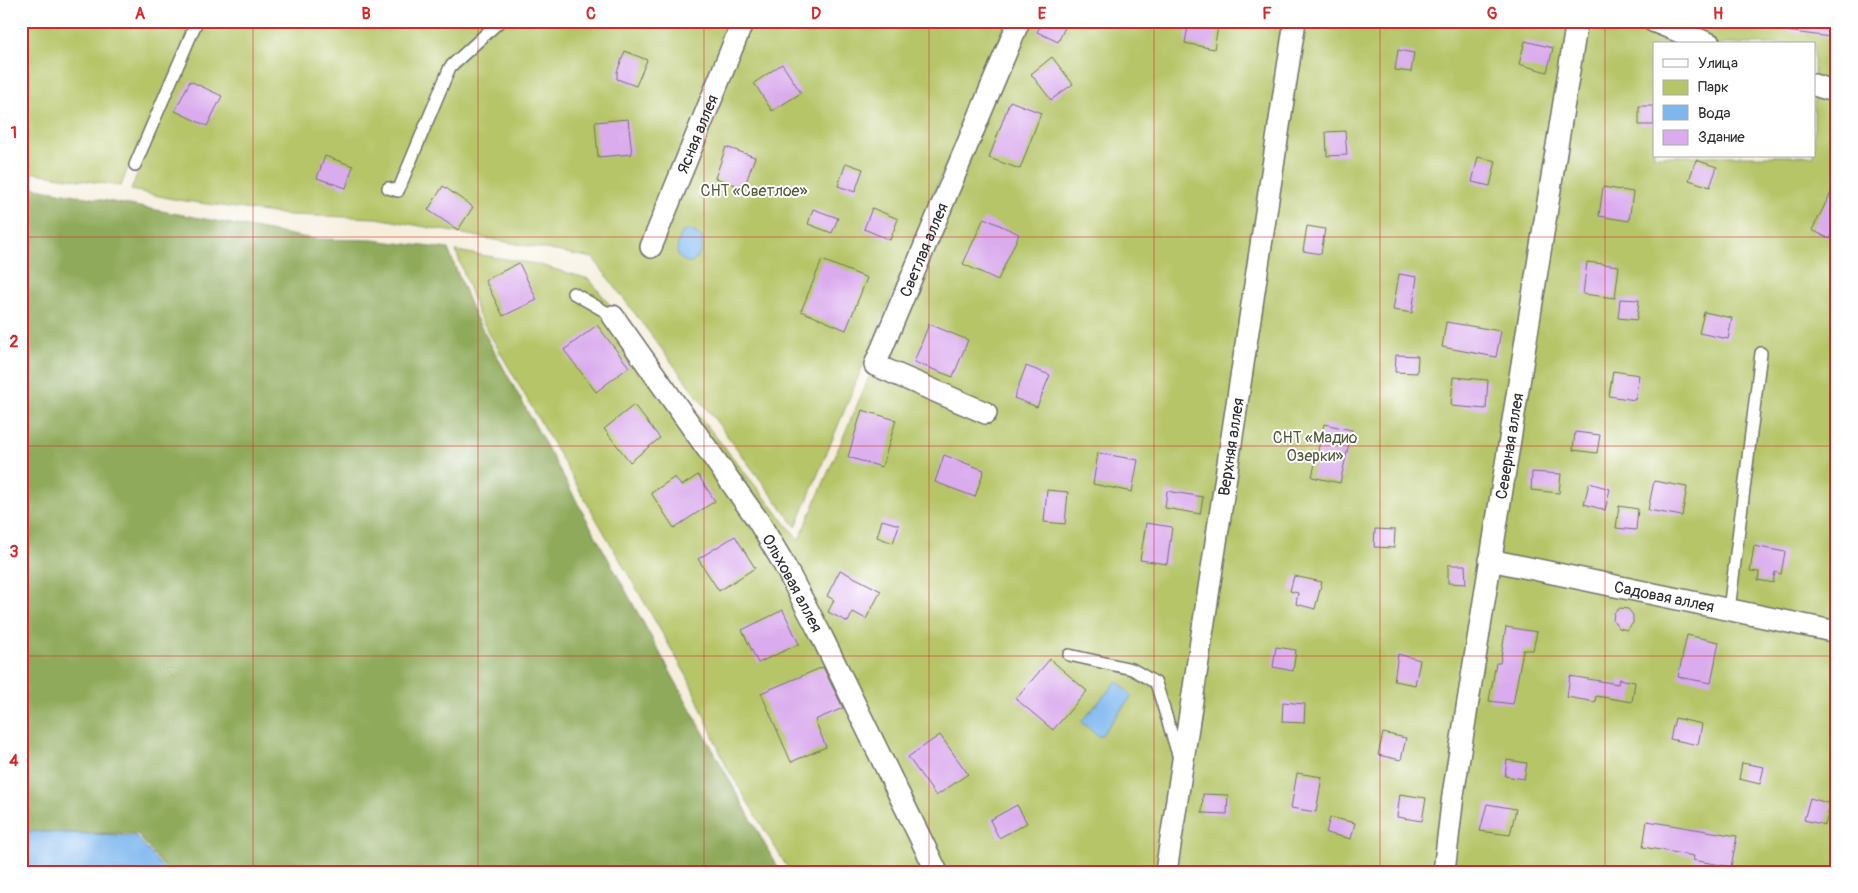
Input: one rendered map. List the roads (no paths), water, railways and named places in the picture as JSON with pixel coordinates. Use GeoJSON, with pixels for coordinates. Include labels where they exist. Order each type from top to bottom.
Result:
{"type":"FeatureCollection","features":[{"type":"Feature","properties":{"kind":"street","name":"Ясная аллея"},"geometry":{"type":"LineString","coordinates":[[651,246],[743,21]]}},
{"type":"Feature","properties":{"kind":"street","name":"Светлая аллея"},"geometry":{"type":"LineString","coordinates":[[986,413],[875,365],[1019,21]]}},
{"type":"Feature","properties":{"kind":"street","name":"Верхняя аллея"},"geometry":{"type":"LineString","coordinates":[[1166,872],[1295,21]]}},
{"type":"Feature","properties":{"kind":"street","name":"Северная аллея"},"geometry":{"type":"LineString","coordinates":[[1444,872],[1453,795],[1490,560],[1578,21]]}},
{"type":"Feature","properties":{"kind":"street"},"geometry":{"type":"LineString","coordinates":[[1653,21],[1705,42]]}},
{"type":"Feature","properties":{"kind":"street"},"geometry":{"type":"LineString","coordinates":[[1816,85],[1837,92]]}},
{"type":"Feature","properties":{"kind":"street","name":"Ольховая аллея"},"geometry":{"type":"LineString","coordinates":[[612,316],[751,511],[781,559],[822,637],[937,872]]}},
{"type":"Feature","properties":{"kind":"street","name":"Садовая аллея"},"geometry":{"type":"LineString","coordinates":[[1490,560],[1837,632]]}},
{"type":"Feature","properties":{"kind":"lane"},"geometry":{"type":"LineString","coordinates":[[135,165],[197,21]]}},
{"type":"Feature","properties":{"kind":"lane"},"geometry":{"type":"LineString","coordinates":[[388,188],[398,191],[450,67],[500,21]]}},
{"type":"Feature","properties":{"kind":"lane"},"geometry":{"type":"LineString","coordinates":[[573,293],[612,316]]}},
{"type":"Feature","properties":{"kind":"lane"},"geometry":{"type":"LineString","coordinates":[[1729,610],[1760,353]]}},
{"type":"Feature","properties":{"kind":"lane"},"geometry":{"type":"LineString","coordinates":[[1069,655],[1132,669],[1156,683],[1182,767]]}},
{"type":"Feature","properties":{"kind":"water"},"geometry":{"type":"Polygon","coordinates":[[[691,230],[702,237],[702,248],[698,257],[692,263],[681,259],[677,252],[682,232],[691,230]]]}},
{"type":"Feature","properties":{"kind":"water"},"geometry":{"type":"Polygon","coordinates":[[[1117,681],[1132,696],[1100,737],[1081,722],[1117,681]]]}},
{"type":"Feature","properties":{"kind":"water"},"geometry":{"type":"Polygon","coordinates":[[[21,831],[136,836],[166,872],[21,872],[21,831]]]}},
{"type":"Feature","properties":{"kind":"park label","name":"СНТ «Светлое»"},"geometry":{"type":"Point","coordinates":[754,190]}},
{"type":"Feature","properties":{"kind":"park label","name":"СНТ «Мадио Озерки»"},"geometry":{"type":"Point","coordinates":[1315,446]}}]}
